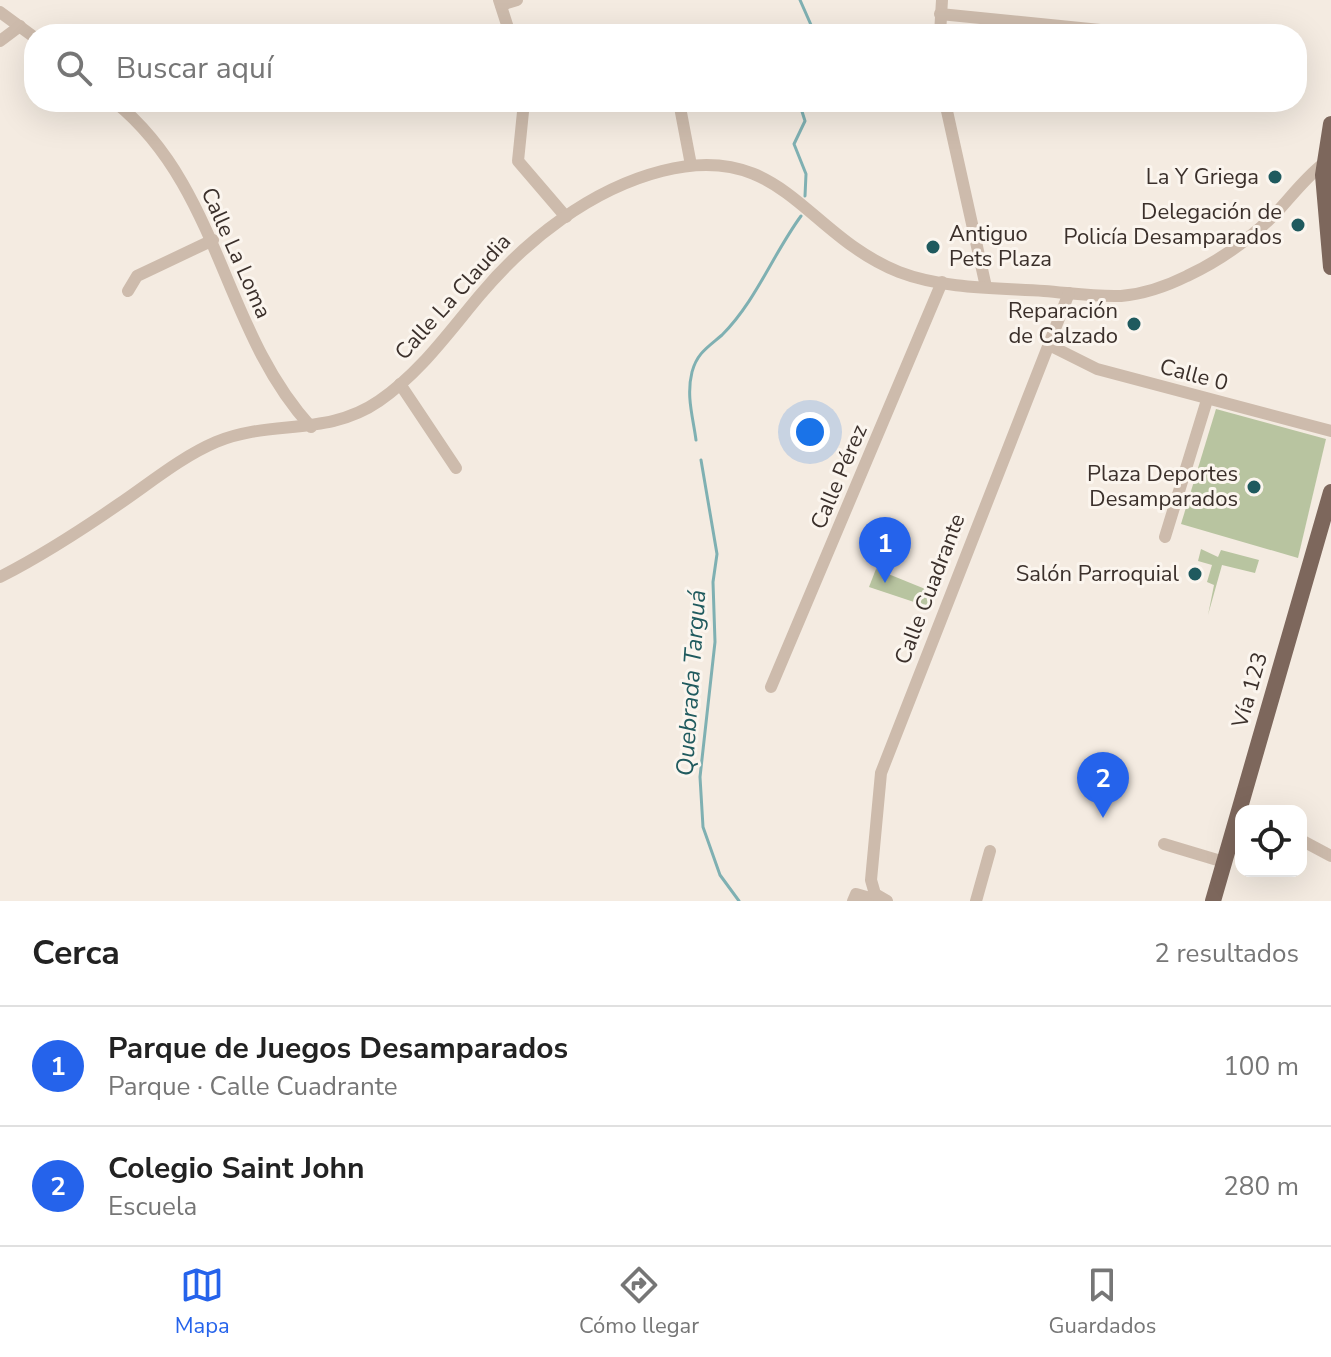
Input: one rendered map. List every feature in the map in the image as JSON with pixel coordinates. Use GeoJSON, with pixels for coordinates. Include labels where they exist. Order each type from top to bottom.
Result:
{"type":"FeatureCollection","features":[{"type":"Feature","properties":{"kind":"main road"},"geometry":{"type":"LineString","coordinates":[[1331,124],[1323,164],[1331,267]]}},
{"type":"Feature","properties":{"kind":"main road","name":"Vía 123"},"geometry":{"type":"LineString","coordinates":[[1243,805],[1331,492]]}},
{"type":"Feature","properties":{"kind":"main road","name":"Vía 123"},"geometry":{"type":"LineString","coordinates":[[1213,901],[1235,829]]}},
{"type":"Feature","properties":{"kind":"street"},"geometry":{"type":"LineString","coordinates":[[507,24],[500,2],[517,0]]}},
{"type":"Feature","properties":{"kind":"street"},"geometry":{"type":"LineString","coordinates":[[940,24],[942,0]]}},
{"type":"Feature","properties":{"kind":"street"},"geometry":{"type":"LineString","coordinates":[[0,12],[24,29]]}},
{"type":"Feature","properties":{"kind":"street"},"geometry":{"type":"LineString","coordinates":[[940,14],[1040,24]]}},
{"type":"Feature","properties":{"kind":"street"},"geometry":{"type":"LineString","coordinates":[[0,41],[20,26]]}},
{"type":"Feature","properties":{"kind":"street","name":"Calle La Loma"},"geometry":{"type":"LineString","coordinates":[[125,112],[161,150],[213,240],[261,358],[278,388],[311,427]]}},
{"type":"Feature","properties":{"kind":"street"},"geometry":{"type":"LineString","coordinates":[[523,112],[518,161],[566,217]]}},
{"type":"Feature","properties":{"kind":"street"},"geometry":{"type":"LineString","coordinates":[[681,112],[691,165]]}},
{"type":"Feature","properties":{"kind":"street"},"geometry":{"type":"LineString","coordinates":[[947,112],[986,287]]}},
{"type":"Feature","properties":{"kind":"street","name":"Calle La Claudia"},"geometry":{"type":"LineString","coordinates":[[0,577],[70,537],[211,444],[247,432],[311,427],[357,414],[400,384],[439,347],[511,260],[566,217],[642,176],[691,165],[721,163],[758,174],[885,265],[900,272],[942,282],[986,287],[1122,296],[1185,278],[1246,240],[1323,164]]}},
{"type":"Feature","properties":{"kind":"street"},"geometry":{"type":"LineString","coordinates":[[128,291],[137,276],[213,240]]}},
{"type":"Feature","properties":{"kind":"street","name":"Calle Pérez"},"geometry":{"type":"LineString","coordinates":[[771,687],[942,282]]}},
{"type":"Feature","properties":{"kind":"street","name":"Calle Cuadrante"},"geometry":{"type":"LineString","coordinates":[[875,894],[871,880],[881,773],[1041,362],[1051,346],[1069,293]]}},
{"type":"Feature","properties":{"kind":"street","name":"Calle 0"},"geometry":{"type":"LineString","coordinates":[[1051,346],[1097,369],[1331,431]]}},
{"type":"Feature","properties":{"kind":"street"},"geometry":{"type":"LineString","coordinates":[[400,384],[456,468]]}},
{"type":"Feature","properties":{"kind":"street"},"geometry":{"type":"LineString","coordinates":[[1165,537],[1207,400]]}},
{"type":"Feature","properties":{"kind":"street"},"geometry":{"type":"LineString","coordinates":[[1307,843],[1331,856]]}},
{"type":"Feature","properties":{"kind":"street"},"geometry":{"type":"LineString","coordinates":[[1164,844],[1224,862]]}},
{"type":"Feature","properties":{"kind":"street"},"geometry":{"type":"LineString","coordinates":[[976,901],[990,851]]}},
{"type":"Feature","properties":{"kind":"street"},"geometry":{"type":"LineString","coordinates":[[853,901],[856,894],[870,898],[875,894],[887,901]]}},
{"type":"Feature","properties":{"kind":"green space","name":"Plaza Deportes Desamparados"},"geometry":{"type":"Polygon","coordinates":[[[1216,409],[1326,439],[1298,558],[1181,524],[1216,409]]]}},
{"type":"Feature","properties":{"kind":"green space"},"geometry":{"type":"Polygon","coordinates":[[[1201,549],[1218,557],[1221,550],[1259,560],[1255,573],[1222,565],[1208,615],[1214,585],[1207,582],[1212,565],[1198,561],[1201,549]]]}},
{"type":"Feature","properties":{"kind":"green space"},"geometry":{"type":"Polygon","coordinates":[[[876,569],[935,593],[929,607],[869,587],[876,569]]]}},
{"type":"Feature","properties":{"kind":"waterway","name":"Quebrada Targuá"},"geometry":{"type":"LineString","coordinates":[[800,0],[811,24]]}},
{"type":"Feature","properties":{"kind":"waterway","name":"Quebrada Targuá"},"geometry":{"type":"LineString","coordinates":[[802,112],[805,121],[794,144],[806,174],[805,196]]}},
{"type":"Feature","properties":{"kind":"waterway","name":"Quebrada Targuá"},"geometry":{"type":"LineString","coordinates":[[696,440],[690,398],[694,365],[745,307],[801,216]]}},
{"type":"Feature","properties":{"kind":"waterway","name":"Quebrada Targuá"},"geometry":{"type":"LineString","coordinates":[[701,460],[717,554],[713,582],[715,642],[700,777],[703,827],[720,875],[739,901]]}},
{"type":"Feature","properties":{"kind":"place","name":"La Y Griega"},"geometry":{"type":"Point","coordinates":[1275,177]}},
{"type":"Feature","properties":{"kind":"place","name":"Delegación de Policía Desamparados"},"geometry":{"type":"Point","coordinates":[1298,225]}},
{"type":"Feature","properties":{"kind":"place","name":"Antiguo Pets Plaza"},"geometry":{"type":"Point","coordinates":[933,247]}},
{"type":"Feature","properties":{"kind":"place","name":"Reparación de Calzado"},"geometry":{"type":"Point","coordinates":[1134,324]}},
{"type":"Feature","properties":{"kind":"place","name":"Plaza Deportes Desamparados"},"geometry":{"type":"Point","coordinates":[1254,487]}},
{"type":"Feature","properties":{"kind":"place","name":"Salón Parroquial"},"geometry":{"type":"Point","coordinates":[1195,574]}},
{"type":"Feature","properties":{"kind":"place","name":"Parque de Juegos Desamparados"},"geometry":{"type":"Point","coordinates":[885,583]}},
{"type":"Feature","properties":{"kind":"place","name":"Colegio Saint John"},"geometry":{"type":"Point","coordinates":[1103,818]}}]}
